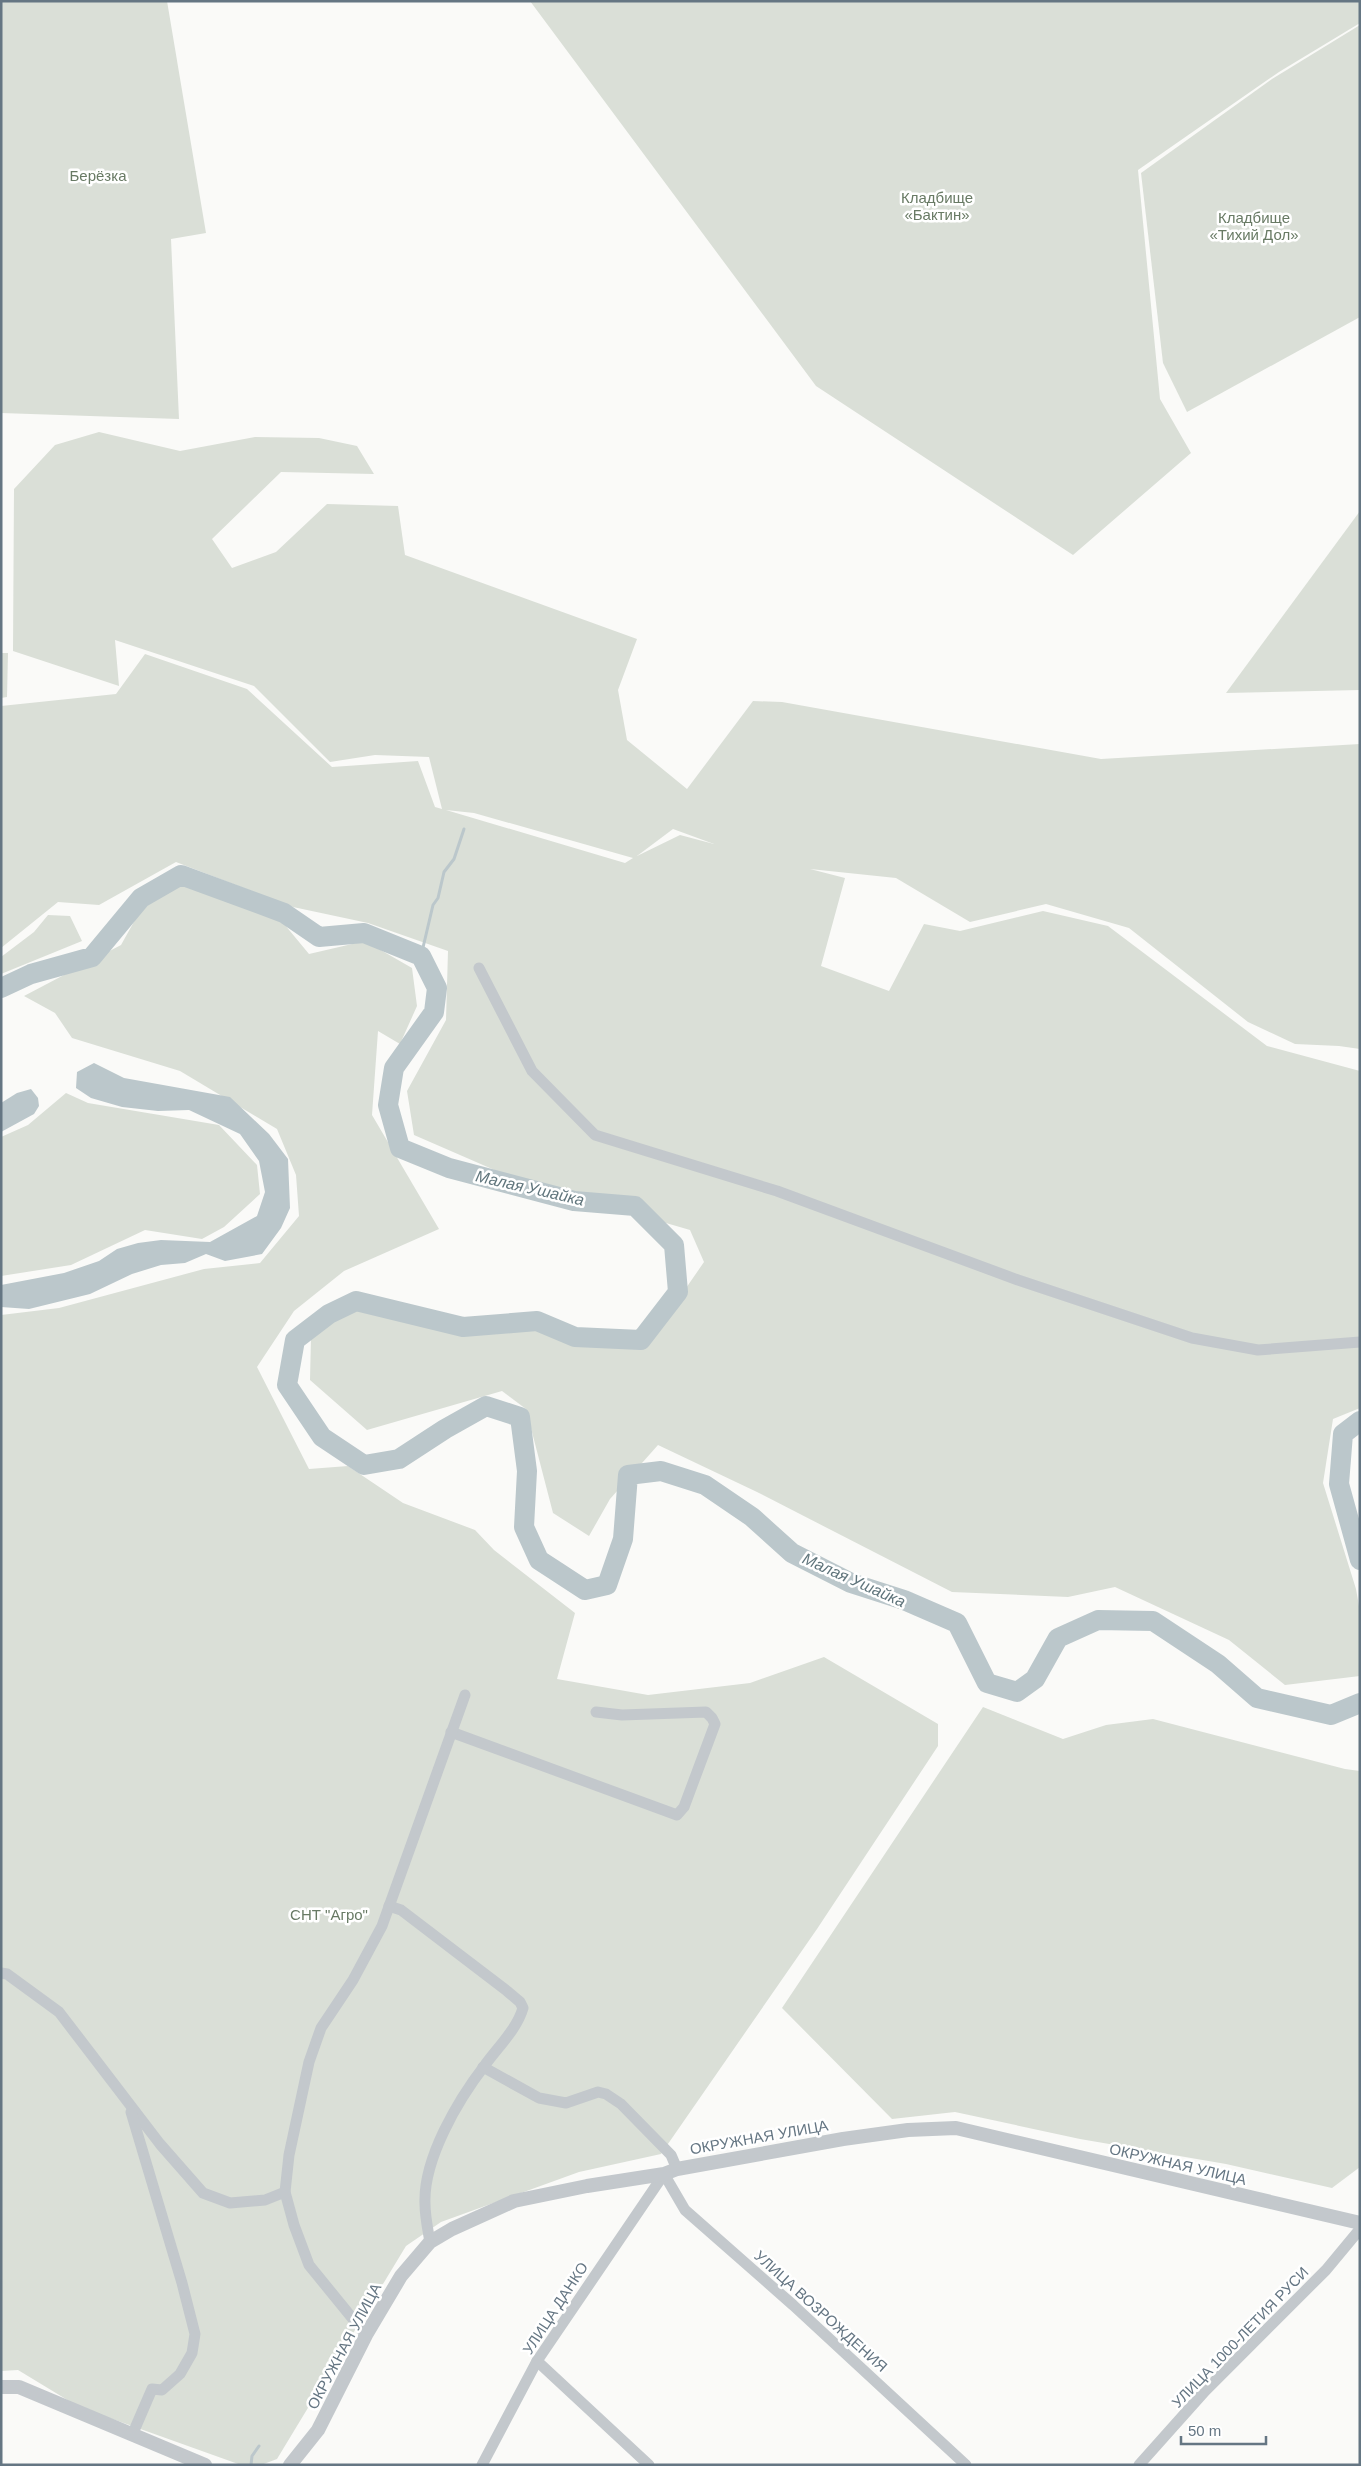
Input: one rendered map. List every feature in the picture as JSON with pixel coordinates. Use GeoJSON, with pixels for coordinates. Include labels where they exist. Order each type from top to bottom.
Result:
{"type":"FeatureCollection","features":[{"type":"Feature","properties":{"kind":"street"},"geometry":{"type":"LineString","coordinates":[[479,968],[532,1071],[595,1135],[777,1191],[1018,1280],[1192,1338],[1258,1350],[1360,1342]]}},
{"type":"Feature","properties":{"kind":"street"},"geometry":{"type":"LineString","coordinates":[[366,2335],[309,2265],[294,2225],[285,2192],[289,2155],[309,2062],[321,2028],[368,1955],[389,1906],[465,1695]]}},
{"type":"Feature","properties":{"kind":"street"},"geometry":{"type":"LineString","coordinates":[[451,1732],[677,1815],[684,1807],[714,1724],[712,1718],[706,1712],[622,1716],[596,1712]]}},
{"type":"Feature","properties":{"kind":"street"},"geometry":{"type":"LineString","coordinates":[[389,1906],[401,1910],[520,2002],[523,2008],[520,2018],[483,2067],[456,2110],[432,2157],[424,2203],[430,2242]]}},
{"type":"Feature","properties":{"kind":"street"},"geometry":{"type":"LineString","coordinates":[[1,1973],[7,1974],[59,2012],[160,2144],[203,2193],[230,2203],[265,2200],[285,2192]]}},
{"type":"Feature","properties":{"kind":"street","name":"УЛИЦА ВОЗРОЖДЕНИЯ"},"geometry":{"type":"LineString","coordinates":[[483,2067],[539,2098],[566,2103],[598,2092],[606,2094],[621,2104],[671,2155],[671,2171],[685,2210],[793,2305],[966,2465]]}},
{"type":"Feature","properties":{"kind":"street"},"geometry":{"type":"LineString","coordinates":[[126,2099],[177,2264],[195,2334],[192,2353],[180,2374],[162,2390],[152,2389],[133,2433]]}},
{"type":"Feature","properties":{"kind":"street","name":"ОКРУЖНАЯ УЛИЦА"},"geometry":{"type":"LineString","coordinates":[[290,2465],[318,2430],[366,2335],[401,2276],[430,2242],[514,2201],[843,2139],[908,2130],[956,2128],[1360,2223]]}},
{"type":"Feature","properties":{"kind":"street","name":"УЛИЦА ДАНКО"},"geometry":{"type":"LineString","coordinates":[[482,2465],[537,2361],[671,2171]]}},
{"type":"Feature","properties":{"kind":"street","name":"УЛИЦА 1000-ЛЕТИЯ РУСИ"},"geometry":{"type":"LineString","coordinates":[[1139,2465],[1205,2391],[1326,2270],[1360,2228]]}},
{"type":"Feature","properties":{"kind":"street"},"geometry":{"type":"LineString","coordinates":[[537,2361],[649,2465]]}},
{"type":"Feature","properties":{"kind":"street"},"geometry":{"type":"LineString","coordinates":[[1,2388],[19,2387],[133,2433],[205,2465]]}},
{"type":"Feature","properties":{"kind":"green space","name":"Берёзка"},"geometry":{"type":"Polygon","coordinates":[[[1,1],[167,1],[206,233],[171,239],[179,419],[1,413],[1,1]]]}},
{"type":"Feature","properties":{"kind":"green space","name":"Кладбище «Бактин»"},"geometry":{"type":"Polygon","coordinates":[[[530,1],[1360,1],[1360,23],[1279,72],[1138,170],[1160,399],[1191,453],[1073,555],[816,386],[530,1]]]}},
{"type":"Feature","properties":{"kind":"green space","name":"Кладбище «Тихий Дол»"},"geometry":{"type":"Polygon","coordinates":[[[1360,25],[1360,317],[1187,412],[1163,363],[1141,173],[1272,79],[1360,25]]]}},
{"type":"Feature","properties":{"kind":"green space"},"geometry":{"type":"Polygon","coordinates":[[[99,432],[180,451],[255,437],[319,438],[357,446],[374,474],[281,472],[212,539],[232,568],[276,552],[327,504],[398,506],[405,555],[637,639],[618,690],[627,740],[687,789],[753,701],[782,702],[1101,759],[1360,744],[1360,1049],[1295,1044],[1248,1022],[1129,928],[1046,904],[970,922],[896,878],[810,869],[845,878],[821,966],[889,991],[924,924],[960,931],[1043,911],[1108,926],[1267,1046],[1360,1071],[1360,1408],[1333,1419],[1323,1483],[1356,1589],[1360,1612],[1360,1676],[1285,1685],[1229,1640],[1115,1587],[1068,1597],[952,1592],[757,1492],[658,1445],[610,1499],[589,1536],[553,1513],[526,1409],[502,1391],[367,1430],[310,1380],[311,1337],[353,1308],[417,1320],[529,1324],[644,1349],[704,1262],[690,1230],[515,1179],[414,1135],[407,1091],[446,1020],[448,951],[368,923],[293,907],[176,862],[99,905],[58,902],[1,948],[1,706],[116,694],[145,654],[247,689],[332,767],[418,761],[435,807],[442,809],[429,757],[375,755],[330,762],[254,686],[115,640],[119,686],[13,651],[14,489],[55,445],[99,432]],[[446,810],[625,863],[633,858],[474,813],[446,810]],[[673,829],[637,856],[680,835],[714,844],[673,829]]]}},
{"type":"Feature","properties":{"kind":"green space"},"geometry":{"type":"Polygon","coordinates":[[[1360,511],[1360,690],[1226,693],[1360,511]]]}},
{"type":"Feature","properties":{"kind":"green space"},"geometry":{"type":"Polygon","coordinates":[[[1,653],[8,653],[7,697],[1,698],[1,653]]]}},
{"type":"Feature","properties":{"kind":"green space","name":"СНТ \"Агро\""},"geometry":{"type":"Polygon","coordinates":[[[183,883],[280,919],[309,954],[365,941],[412,968],[417,1006],[400,1044],[378,1031],[372,1115],[439,1229],[344,1271],[294,1311],[257,1367],[309,1469],[348,1466],[403,1503],[475,1530],[494,1550],[575,1613],[557,1679],[648,1695],[750,1683],[824,1657],[938,1724],[938,1746],[817,1929],[661,2154],[579,2172],[441,2222],[406,2246],[277,2459],[261,2465],[241,2465],[79,2407],[18,2370],[1,2371],[1,1315],[59,1308],[204,1269],[260,1263],[299,1216],[296,1175],[277,1129],[180,1071],[72,1038],[55,1013],[24,996],[121,945],[145,902],[183,883]]]}},
{"type":"Feature","properties":{"kind":"green space"},"geometry":{"type":"Polygon","coordinates":[[[48,915],[70,916],[82,941],[1,974],[1,957],[34,932],[48,915]]]}},
{"type":"Feature","properties":{"kind":"green space"},"geometry":{"type":"Polygon","coordinates":[[[66,1093],[88,1103],[219,1125],[257,1165],[260,1194],[224,1227],[202,1239],[145,1230],[71,1265],[1,1276],[1,1137],[28,1125],[66,1093]]]}},
{"type":"Feature","properties":{"kind":"green space"},"geometry":{"type":"Polygon","coordinates":[[[983,1707],[1063,1739],[1106,1725],[1153,1719],[1345,1769],[1360,1771],[1360,2167],[1332,2188],[1226,2164],[1080,2139],[955,2112],[892,2119],[782,2008],[983,1707]]]}},
{"type":"Feature","properties":{"kind":"shaded area"},"geometry":{"type":"Polygon","coordinates":[[[94,1063],[124,1078],[230,1097],[269,1134],[288,1159],[290,1208],[281,1228],[262,1254],[225,1261],[206,1254],[185,1263],[161,1265],[132,1274],[90,1294],[29,1309],[1,1307],[1,1285],[64,1273],[99,1261],[117,1249],[138,1243],[161,1240],[210,1242],[257,1216],[265,1192],[259,1161],[240,1134],[189,1110],[158,1111],[122,1107],[91,1098],[76,1088],[77,1072],[94,1063]]]}},
{"type":"Feature","properties":{"kind":"shaded area"},"geometry":{"type":"Polygon","coordinates":[[[31,1089],[38,1098],[39,1106],[34,1114],[1,1132],[1,1103],[17,1093],[31,1089]]]}},
{"type":"Feature","properties":{"kind":"waterway"},"geometry":{"type":"LineString","coordinates":[[421,956],[433,905],[438,898],[444,872],[454,859],[464,829]]}},
{"type":"Feature","properties":{"kind":"waterway","name":"Малая Ушайка"},"geometry":{"type":"LineString","coordinates":[[1,988],[31,974],[92,957],[141,898],[181,875],[284,913],[319,937],[364,933],[421,956],[437,988],[434,1012],[394,1068],[388,1105],[400,1148],[449,1168],[574,1201],[635,1206],[674,1245],[678,1292],[641,1340],[575,1337],[537,1321],[463,1327],[356,1301],[329,1314],[295,1340],[287,1385],[322,1437],[364,1465],[399,1459],[445,1429],[486,1406],[520,1417],[527,1471],[524,1527],[539,1560],[585,1590],[607,1585],[623,1539],[628,1475],[661,1471],[705,1485],[752,1517],[792,1553],[851,1583],[904,1600],[957,1623],[987,1683],[1017,1692],[1035,1679],[1058,1638],[1098,1620],[1153,1621],[1218,1664],[1257,1698],[1331,1715],[1360,1703]]}},
{"type":"Feature","properties":{"kind":"waterway","name":"Малая Ушайка"},"geometry":{"type":"LineString","coordinates":[[1360,1421],[1343,1434],[1339,1484],[1360,1560]]}},
{"type":"Feature","properties":{"kind":"waterway"},"geometry":{"type":"LineString","coordinates":[[251,2465],[252,2456],[259,2446]]}}]}
